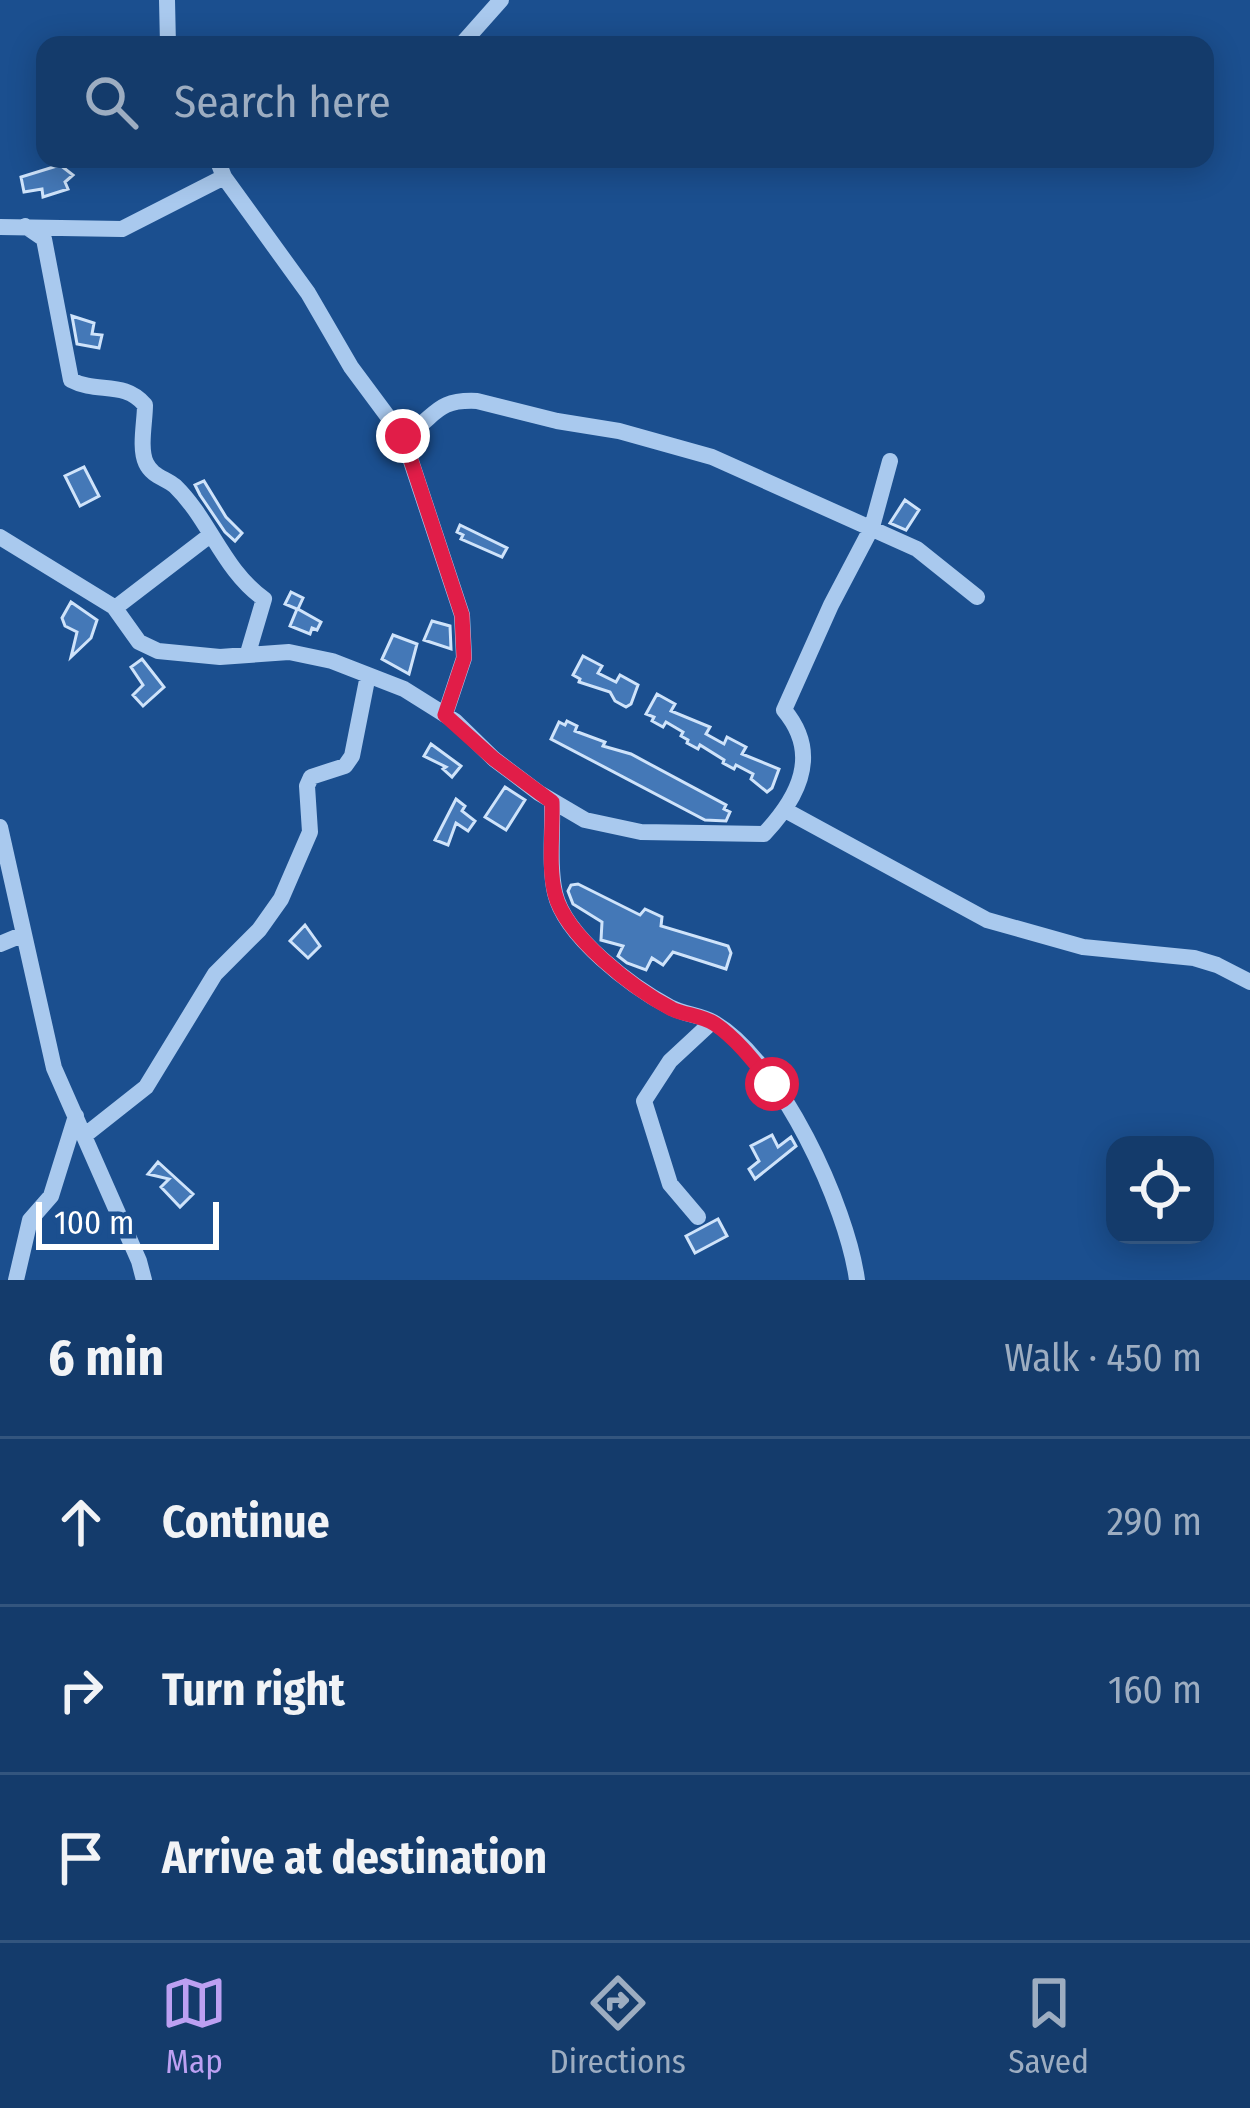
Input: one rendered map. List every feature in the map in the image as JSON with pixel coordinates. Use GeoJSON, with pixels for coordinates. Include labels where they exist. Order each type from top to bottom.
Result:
{"type":"FeatureCollection","features":[{"type":"Feature","properties":{"kind":"street"},"geometry":{"type":"LineString","coordinates":[[166,0],[168,36]]}},
{"type":"Feature","properties":{"kind":"street"},"geometry":{"type":"LineString","coordinates":[[469,36],[501,0]]}},
{"type":"Feature","properties":{"kind":"street"},"geometry":{"type":"LineString","coordinates":[[220,168],[308,293],[350,367],[403,436],[462,615],[464,658],[445,715]]}},
{"type":"Feature","properties":{"kind":"street"},"geometry":{"type":"LineString","coordinates":[[0,227],[122,229],[224,177]]}},
{"type":"Feature","properties":{"kind":"street"},"geometry":{"type":"LineString","coordinates":[[25,226],[44,239],[70,380],[84,388],[115,387],[134,393],[145,406],[144,460],[154,474],[182,494],[224,560],[263,599],[248,653]]}},
{"type":"Feature","properties":{"kind":"street"},"geometry":{"type":"LineString","coordinates":[[403,436],[443,404],[477,401],[556,422],[619,431],[712,457],[917,550],[976,597]]}},
{"type":"Feature","properties":{"kind":"street"},"geometry":{"type":"LineString","coordinates":[[0,537],[115,608],[139,642],[158,651],[220,657],[289,652],[332,661],[404,689],[445,715],[552,802],[585,820],[641,832],[764,834],[784,810],[804,756],[802,735],[784,710],[872,527],[890,461]]}},
{"type":"Feature","properties":{"kind":"street"},"geometry":{"type":"LineString","coordinates":[[115,608],[209,536]]}},
{"type":"Feature","properties":{"kind":"street"},"geometry":{"type":"LineString","coordinates":[[84,1136],[146,1087],[215,974],[281,899],[310,832],[307,786],[311,777],[345,766],[352,756],[368,675]]}},
{"type":"Feature","properties":{"kind":"street"},"geometry":{"type":"LineString","coordinates":[[552,802],[555,893],[568,922],[597,954],[656,998],[674,1010],[712,1022],[772,1084],[822,1166],[856,1280]]}},
{"type":"Feature","properties":{"kind":"street"},"geometry":{"type":"LineString","coordinates":[[784,810],[988,920],[1083,946],[1194,958],[1250,982]]}},
{"type":"Feature","properties":{"kind":"street"},"geometry":{"type":"LineString","coordinates":[[0,826],[54,1068],[144,1280]]}},
{"type":"Feature","properties":{"kind":"street"},"geometry":{"type":"LineString","coordinates":[[0,944],[25,934]]}},
{"type":"Feature","properties":{"kind":"street"},"geometry":{"type":"LineString","coordinates":[[698,1217],[670,1184],[644,1101],[670,1061],[712,1022]]}},
{"type":"Feature","properties":{"kind":"street"},"geometry":{"type":"LineString","coordinates":[[16,1280],[30,1220],[51,1196],[76,1116]]}},
{"type":"Feature","properties":{"kind":"building"},"geometry":{"type":"Polygon","coordinates":[[[50,168],[64,168],[73,175],[65,182],[68,189],[43,197],[42,189],[24,192],[21,177],[50,168]]]}},
{"type":"Feature","properties":{"kind":"building"},"geometry":{"type":"Polygon","coordinates":[[[72,316],[94,323],[92,334],[102,335],[99,348],[77,344],[72,316]]]}},
{"type":"Feature","properties":{"kind":"building"},"geometry":{"type":"Polygon","coordinates":[[[84,467],[99,496],[80,506],[65,476],[84,467]]]}},
{"type":"Feature","properties":{"kind":"building"},"geometry":{"type":"Polygon","coordinates":[[[204,481],[242,533],[235,541],[200,495],[195,485],[204,481]]]}},
{"type":"Feature","properties":{"kind":"building"},"geometry":{"type":"Polygon","coordinates":[[[905,500],[919,510],[906,530],[890,523],[905,500]]]}},
{"type":"Feature","properties":{"kind":"building"},"geometry":{"type":"Polygon","coordinates":[[[460,525],[507,548],[502,557],[461,539],[460,525]]]}},
{"type":"Feature","properties":{"kind":"building"},"geometry":{"type":"Polygon","coordinates":[[[291,592],[303,598],[298,609],[321,622],[310,634],[290,626],[297,609],[285,604],[291,592]]]}},
{"type":"Feature","properties":{"kind":"building"},"geometry":{"type":"Polygon","coordinates":[[[71,602],[97,620],[91,638],[71,657],[77,632],[65,626],[62,618],[71,602]]]}},
{"type":"Feature","properties":{"kind":"building"},"geometry":{"type":"Polygon","coordinates":[[[432,621],[450,626],[451,649],[424,640],[432,621]]]}},
{"type":"Feature","properties":{"kind":"building"},"geometry":{"type":"Polygon","coordinates":[[[393,635],[417,644],[409,674],[382,659],[393,635]]]}},
{"type":"Feature","properties":{"kind":"building"},"geometry":{"type":"Polygon","coordinates":[[[583,656],[602,666],[598,673],[616,682],[620,675],[638,685],[631,704],[626,707],[610,692],[579,682],[573,675],[583,656]]]}},
{"type":"Feature","properties":{"kind":"building"},"geometry":{"type":"Polygon","coordinates":[[[142,659],[164,687],[143,706],[133,695],[143,685],[131,667],[142,659]]]}},
{"type":"Feature","properties":{"kind":"building"},"geometry":{"type":"Polygon","coordinates":[[[657,694],[675,704],[671,711],[710,727],[706,734],[724,744],[727,737],[746,747],[742,754],[779,769],[772,788],[767,792],[751,779],[753,774],[723,763],[700,745],[698,749],[687,743],[683,732],[666,722],[663,727],[652,721],[654,717],[646,714],[657,694]]]}},
{"type":"Feature","properties":{"kind":"building"},"geometry":{"type":"Polygon","coordinates":[[[567,721],[577,726],[575,731],[605,742],[603,746],[631,754],[726,805],[724,809],[730,812],[726,821],[705,820],[551,739],[559,722],[565,725],[567,721]]]}},
{"type":"Feature","properties":{"kind":"building"},"geometry":{"type":"Polygon","coordinates":[[[431,744],[461,766],[452,777],[443,769],[446,767],[424,756],[431,744]]]}},
{"type":"Feature","properties":{"kind":"building"},"geometry":{"type":"Polygon","coordinates":[[[505,787],[525,800],[506,830],[485,817],[505,787]]]}},
{"type":"Feature","properties":{"kind":"building"},"geometry":{"type":"Polygon","coordinates":[[[456,799],[475,821],[468,831],[456,823],[448,845],[435,840],[456,799]]]}},
{"type":"Feature","properties":{"kind":"building"},"geometry":{"type":"Polygon","coordinates":[[[578,884],[640,915],[645,909],[662,917],[661,926],[728,946],[726,969],[673,952],[663,965],[652,958],[646,970],[627,963],[618,956],[623,946],[601,940],[602,922],[573,904],[568,891],[578,884]]]}},
{"type":"Feature","properties":{"kind":"building"},"geometry":{"type":"Polygon","coordinates":[[[305,925],[320,946],[308,958],[290,941],[305,925]]]}},
{"type":"Feature","properties":{"kind":"building"},"geometry":{"type":"Polygon","coordinates":[[[772,1135],[778,1147],[791,1137],[796,1146],[755,1179],[749,1169],[759,1161],[751,1146],[772,1135]]]}},
{"type":"Feature","properties":{"kind":"building"},"geometry":{"type":"Polygon","coordinates":[[[158,1162],[193,1194],[180,1207],[161,1187],[169,1179],[148,1174],[158,1162]]]}},
{"type":"Feature","properties":{"kind":"building"},"geometry":{"type":"Polygon","coordinates":[[[718,1219],[727,1236],[695,1253],[686,1236],[718,1219]]]}},
{"type":"Feature","properties":{"kind":"route"},"geometry":{"type":"LineString","coordinates":[[403,436],[462,615],[464,658],[445,715],[552,802],[555,893],[568,922],[597,954],[656,998],[674,1010],[712,1022],[772,1084]]}}]}
